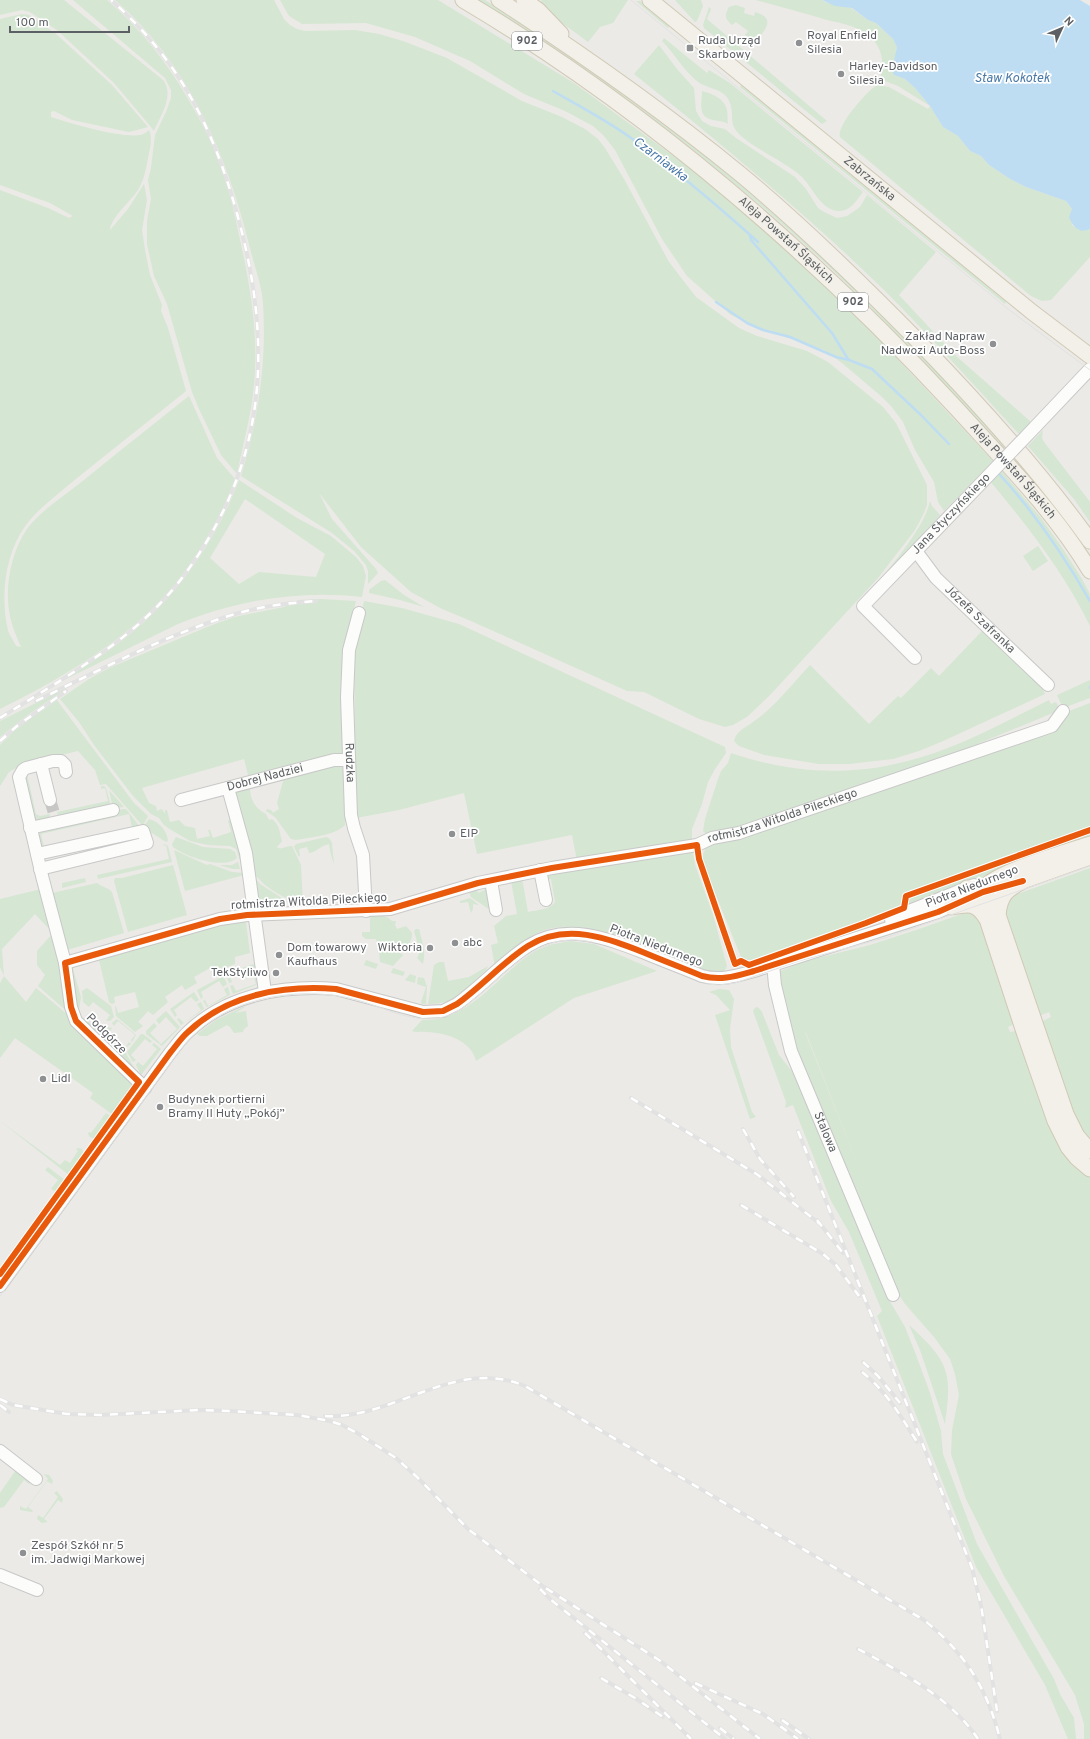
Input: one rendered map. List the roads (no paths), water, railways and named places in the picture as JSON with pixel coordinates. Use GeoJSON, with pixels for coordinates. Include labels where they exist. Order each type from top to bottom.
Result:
{"type":"FeatureCollection","features":[{"type":"Feature","properties":{"kind":"main road","name":"Aleja Powstań Śląskich"},"geometry":{"type":"LineString","coordinates":[[463,0],[577,74],[645,123],[711,174],[780,233],[881,329],[1027,485],[1063,530],[1090,571]]}},
{"type":"Feature","properties":{"kind":"main road","name":"Aleja Powstań Śląskich"},"geometry":{"type":"LineString","coordinates":[[499,0],[575,50],[674,122],[723,160],[836,260],[941,365],[994,423],[1062,501],[1090,541]]}},
{"type":"Feature","properties":{"kind":"main road"},"geometry":{"type":"LineString","coordinates":[[524,0],[548,19],[575,50]]}},
{"type":"Feature","properties":{"kind":"main road","name":"Zabrzańska"},"geometry":{"type":"LineString","coordinates":[[650,0],[999,285],[1090,356]]}},
{"type":"Feature","properties":{"kind":"main road","name":"Piotra Niedurnego"},"geometry":{"type":"LineString","coordinates":[[1003,874],[1090,844]]}},
{"type":"Feature","properties":{"kind":"main road","name":"Piotra Niedurnego"},"geometry":{"type":"LineString","coordinates":[[1023,881],[1090,857]]}},
{"type":"Feature","properties":{"kind":"main road"},"geometry":{"type":"LineString","coordinates":[[983,892],[989,883],[1003,874]]}},
{"type":"Feature","properties":{"kind":"main road"},"geometry":{"type":"LineString","coordinates":[[992,917],[1004,894],[1023,881]]}},
{"type":"Feature","properties":{"kind":"main road"},"geometry":{"type":"LineString","coordinates":[[967,888],[978,889],[991,901],[992,917],[1022,1029],[1055,1121],[1068,1146],[1090,1169]]}},
{"type":"Feature","properties":{"kind":"main road"},"geometry":{"type":"LineString","coordinates":[[951,907],[966,905],[976,906],[992,917],[1066,1114],[1077,1136],[1090,1151]]}},
{"type":"Feature","properties":{"kind":"street","name":"Jana Styczyńskiego"},"geometry":{"type":"LineString","coordinates":[[915,658],[863,606],[1090,369]]}},
{"type":"Feature","properties":{"kind":"street","name":"Józefa Szafranka"},"geometry":{"type":"LineString","coordinates":[[916,551],[936,578],[1048,685]]}},
{"type":"Feature","properties":{"kind":"street","name":"Rudzka"},"geometry":{"type":"LineString","coordinates":[[359,613],[350,650],[347,696],[352,815],[354,828],[364,855],[366,911]]}},
{"type":"Feature","properties":{"kind":"street","name":"rotmistrza Witolda Pileckiego"},"geometry":{"type":"LineString","coordinates":[[65,963],[212,920],[255,915],[393,909],[490,880],[540,870],[697,845],[712,838],[739,833],[1052,726],[1063,711]]}},
{"type":"Feature","properties":{"kind":"street","name":"Podgórze"},"geometry":{"type":"LineString","coordinates":[[66,772],[65,765],[61,761],[56,760],[26,768],[19,777],[40,869],[65,963],[72,1011],[76,1020],[145,1088]]}},
{"type":"Feature","properties":{"kind":"street","name":"Dobrej Nadziei"},"geometry":{"type":"LineString","coordinates":[[181,800],[334,760],[349,760]]}},
{"type":"Feature","properties":{"kind":"street"},"geometry":{"type":"LineString","coordinates":[[41,764],[50,800]]}},
{"type":"Feature","properties":{"kind":"street"},"geometry":{"type":"LineString","coordinates":[[228,788],[245,849],[265,992]]}},
{"type":"Feature","properties":{"kind":"street"},"geometry":{"type":"LineString","coordinates":[[30,828],[55,818],[113,810]]}},
{"type":"Feature","properties":{"kind":"street"},"geometry":{"type":"LineString","coordinates":[[37,854],[143,831],[146,844],[40,869]]}},
{"type":"Feature","properties":{"kind":"street"},"geometry":{"type":"LineString","coordinates":[[540,870],[546,900]]}},
{"type":"Feature","properties":{"kind":"street","name":"Piotra Niedurnego"},"geometry":{"type":"LineString","coordinates":[[856,937],[910,911],[1003,874]]}},
{"type":"Feature","properties":{"kind":"street"},"geometry":{"type":"LineString","coordinates":[[490,880],[496,910]]}},
{"type":"Feature","properties":{"kind":"street","name":"Piotra Niedurnego"},"geometry":{"type":"LineString","coordinates":[[0,1286],[170,1053],[187,1032],[197,1024],[230,1004],[265,992],[306,987],[336,989],[416,1011],[436,1012],[449,1009],[457,1004],[529,946],[546,938],[565,933],[582,934],[610,940],[710,978],[716,979],[733,977],[951,907],[983,892],[1023,881]]}},
{"type":"Feature","properties":{"kind":"street","name":"Stalowa"},"geometry":{"type":"LineString","coordinates":[[773,964],[777,990],[791,1051],[893,1295]]}},
{"type":"Feature","properties":{"kind":"street"},"geometry":{"type":"LineString","coordinates":[[0,1451],[36,1479]]}},
{"type":"Feature","properties":{"kind":"street"},"geometry":{"type":"LineString","coordinates":[[0,1576],[37,1590]]}},
{"type":"Feature","properties":{"kind":"water","name":"Staw Kokotek"},"geometry":{"type":"Polygon","coordinates":[[[822,0],[1080,0],[1090,6],[1090,229],[1083,231],[1077,229],[1072,224],[1069,217],[1072,209],[1066,201],[1026,187],[1010,179],[989,165],[981,156],[970,151],[958,136],[943,127],[930,106],[915,88],[905,79],[894,75],[892,70],[897,47],[893,39],[876,23],[868,20],[852,8],[835,6],[822,0]]]}},
{"type":"Feature","properties":{"kind":"waterway","name":"Czarniawka"},"geometry":{"type":"LineString","coordinates":[[553,91],[612,125],[648,150],[696,188],[758,242]]}},
{"type":"Feature","properties":{"kind":"waterway"},"geometry":{"type":"LineString","coordinates":[[750,235],[751,240],[832,333],[848,359]]}},
{"type":"Feature","properties":{"kind":"waterway"},"geometry":{"type":"LineString","coordinates":[[716,302],[747,323],[763,330],[790,337],[836,357],[849,360],[872,369],[921,415],[949,444]]}},
{"type":"Feature","properties":{"kind":"waterway"},"geometry":{"type":"LineString","coordinates":[[1000,475],[1013,489],[1048,535],[1090,601]]}},
{"type":"Feature","properties":{"kind":"tunnel"},"geometry":{"type":"LineString","coordinates":[[50,800],[54,813]]}},
{"type":"Feature","properties":{"kind":"tram line"},"geometry":{"type":"LineString","coordinates":[[631,0],[1008,309],[1090,370]]}},
{"type":"Feature","properties":{"kind":"tram line"},"geometry":{"type":"LineString","coordinates":[[706,984],[719,985],[735,983],[799,961],[888,937],[1090,866]]}},
{"type":"Feature","properties":{"kind":"tram line"},"geometry":{"type":"LineString","coordinates":[[0,1296],[177,1054],[191,1037],[213,1019],[232,1009],[252,1002],[295,994],[337,996],[357,1000],[397,1014],[418,1018],[429,1019],[445,1017],[461,1009],[530,953],[558,941],[574,940],[592,942]]}},
{"type":"Feature","properties":{"kind":"railway"},"geometry":{"type":"LineString","coordinates":[[0,718],[74,672],[121,639],[143,620],[182,578],[211,535],[232,491],[247,447],[256,402],[258,355],[256,308],[248,260],[236,210],[216,150],[190,95],[174,70],[135,22],[111,0]]}},
{"type":"Feature","properties":{"kind":"railway"},"geometry":{"type":"LineString","coordinates":[[36,701],[133,654],[209,622],[265,607],[316,601]]}},
{"type":"Feature","properties":{"kind":"railway"},"geometry":{"type":"LineString","coordinates":[[0,741],[17,726],[66,691]]}},
{"type":"Feature","properties":{"kind":"railway"},"geometry":{"type":"LineString","coordinates":[[631,1098],[758,1175],[820,1224]]}},
{"type":"Feature","properties":{"kind":"railway"},"geometry":{"type":"LineString","coordinates":[[743,1129],[760,1159],[794,1197]]}},
{"type":"Feature","properties":{"kind":"railway"},"geometry":{"type":"LineString","coordinates":[[798,1131],[972,1568],[981,1605],[997,1711]]}},
{"type":"Feature","properties":{"kind":"railway"},"geometry":{"type":"LineString","coordinates":[[741,1205],[823,1254],[836,1265],[859,1296]]}},
{"type":"Feature","properties":{"kind":"railway"},"geometry":{"type":"LineString","coordinates":[[817,1220],[843,1253]]}},
{"type":"Feature","properties":{"kind":"railway"},"geometry":{"type":"LineString","coordinates":[[863,1362],[878,1376],[900,1403]]}},
{"type":"Feature","properties":{"kind":"railway"},"geometry":{"type":"LineString","coordinates":[[862,1372],[871,1379],[886,1396],[899,1413],[917,1442]]}},
{"type":"Feature","properties":{"kind":"railway"},"geometry":{"type":"LineString","coordinates":[[325,1416],[351,1415],[376,1409],[449,1383],[474,1379],[499,1379],[525,1386],[924,1620],[939,1632],[951,1645],[972,1673],[988,1704],[1000,1739]]}},
{"type":"Feature","properties":{"kind":"railway"},"geometry":{"type":"LineString","coordinates":[[0,1399],[13,1405],[67,1414],[100,1415],[199,1410],[230,1411],[297,1415],[330,1421],[342,1425],[396,1458],[417,1477],[468,1529],[544,1587],[659,1660],[760,1739]]}},
{"type":"Feature","properties":{"kind":"railway"},"geometry":{"type":"LineString","coordinates":[[0,1405],[9,1412]]}},
{"type":"Feature","properties":{"kind":"railway"},"geometry":{"type":"LineString","coordinates":[[540,1589],[550,1599],[725,1739]]}},
{"type":"Feature","properties":{"kind":"railway"},"geometry":{"type":"LineString","coordinates":[[585,1633],[691,1739]]}},
{"type":"Feature","properties":{"kind":"railway"},"geometry":{"type":"LineString","coordinates":[[858,1649],[891,1667],[939,1698],[967,1724],[978,1739]]}},
{"type":"Feature","properties":{"kind":"railway"},"geometry":{"type":"LineString","coordinates":[[601,1678],[663,1717]]}},
{"type":"Feature","properties":{"kind":"railway"},"geometry":{"type":"LineString","coordinates":[[695,1683],[763,1714],[798,1739]]}},
{"type":"Feature","properties":{"kind":"railway"},"geometry":{"type":"LineString","coordinates":[[782,1720],[809,1739]]}},
{"type":"Feature","properties":{"kind":"railway"},"geometry":{"type":"LineString","coordinates":[[720,1728],[734,1739]]}},
{"type":"Feature","properties":{"kind":"place","name":"Royal Enfield Silesia"},"geometry":{"type":"Point","coordinates":[799,43]}},
{"type":"Feature","properties":{"kind":"place","name":"Ruda Urząd Skarbowy"},"geometry":{"type":"Point","coordinates":[690,48]}},
{"type":"Feature","properties":{"kind":"place","name":"Harley-Davidson Silesia"},"geometry":{"type":"Point","coordinates":[841,74]}},
{"type":"Feature","properties":{"kind":"place","name":"Zakład Napraw Nadwozi Auto-Boss"},"geometry":{"type":"Point","coordinates":[993,344]}},
{"type":"Feature","properties":{"kind":"place","name":"EIP"},"geometry":{"type":"Point","coordinates":[452,834]}},
{"type":"Feature","properties":{"kind":"place","name":"abc"},"geometry":{"type":"Point","coordinates":[455,943]}},
{"type":"Feature","properties":{"kind":"place","name":"Wiktoria"},"geometry":{"type":"Point","coordinates":[430,948]}},
{"type":"Feature","properties":{"kind":"place","name":"Dom towarowy Kaufhaus"},"geometry":{"type":"Point","coordinates":[279,955]}},
{"type":"Feature","properties":{"kind":"place","name":"TekStyliwo"},"geometry":{"type":"Point","coordinates":[276,973]}},
{"type":"Feature","properties":{"kind":"place","name":"Lidl"},"geometry":{"type":"Point","coordinates":[43,1079]}},
{"type":"Feature","properties":{"kind":"place","name":"Budynek portierni Bramy II Huty „Pokój”"},"geometry":{"type":"Point","coordinates":[160,1107]}},
{"type":"Feature","properties":{"kind":"place","name":"Zespół Szkół nr 5 im. Jadwigi Markowej"},"geometry":{"type":"Point","coordinates":[23,1553]}}]}
